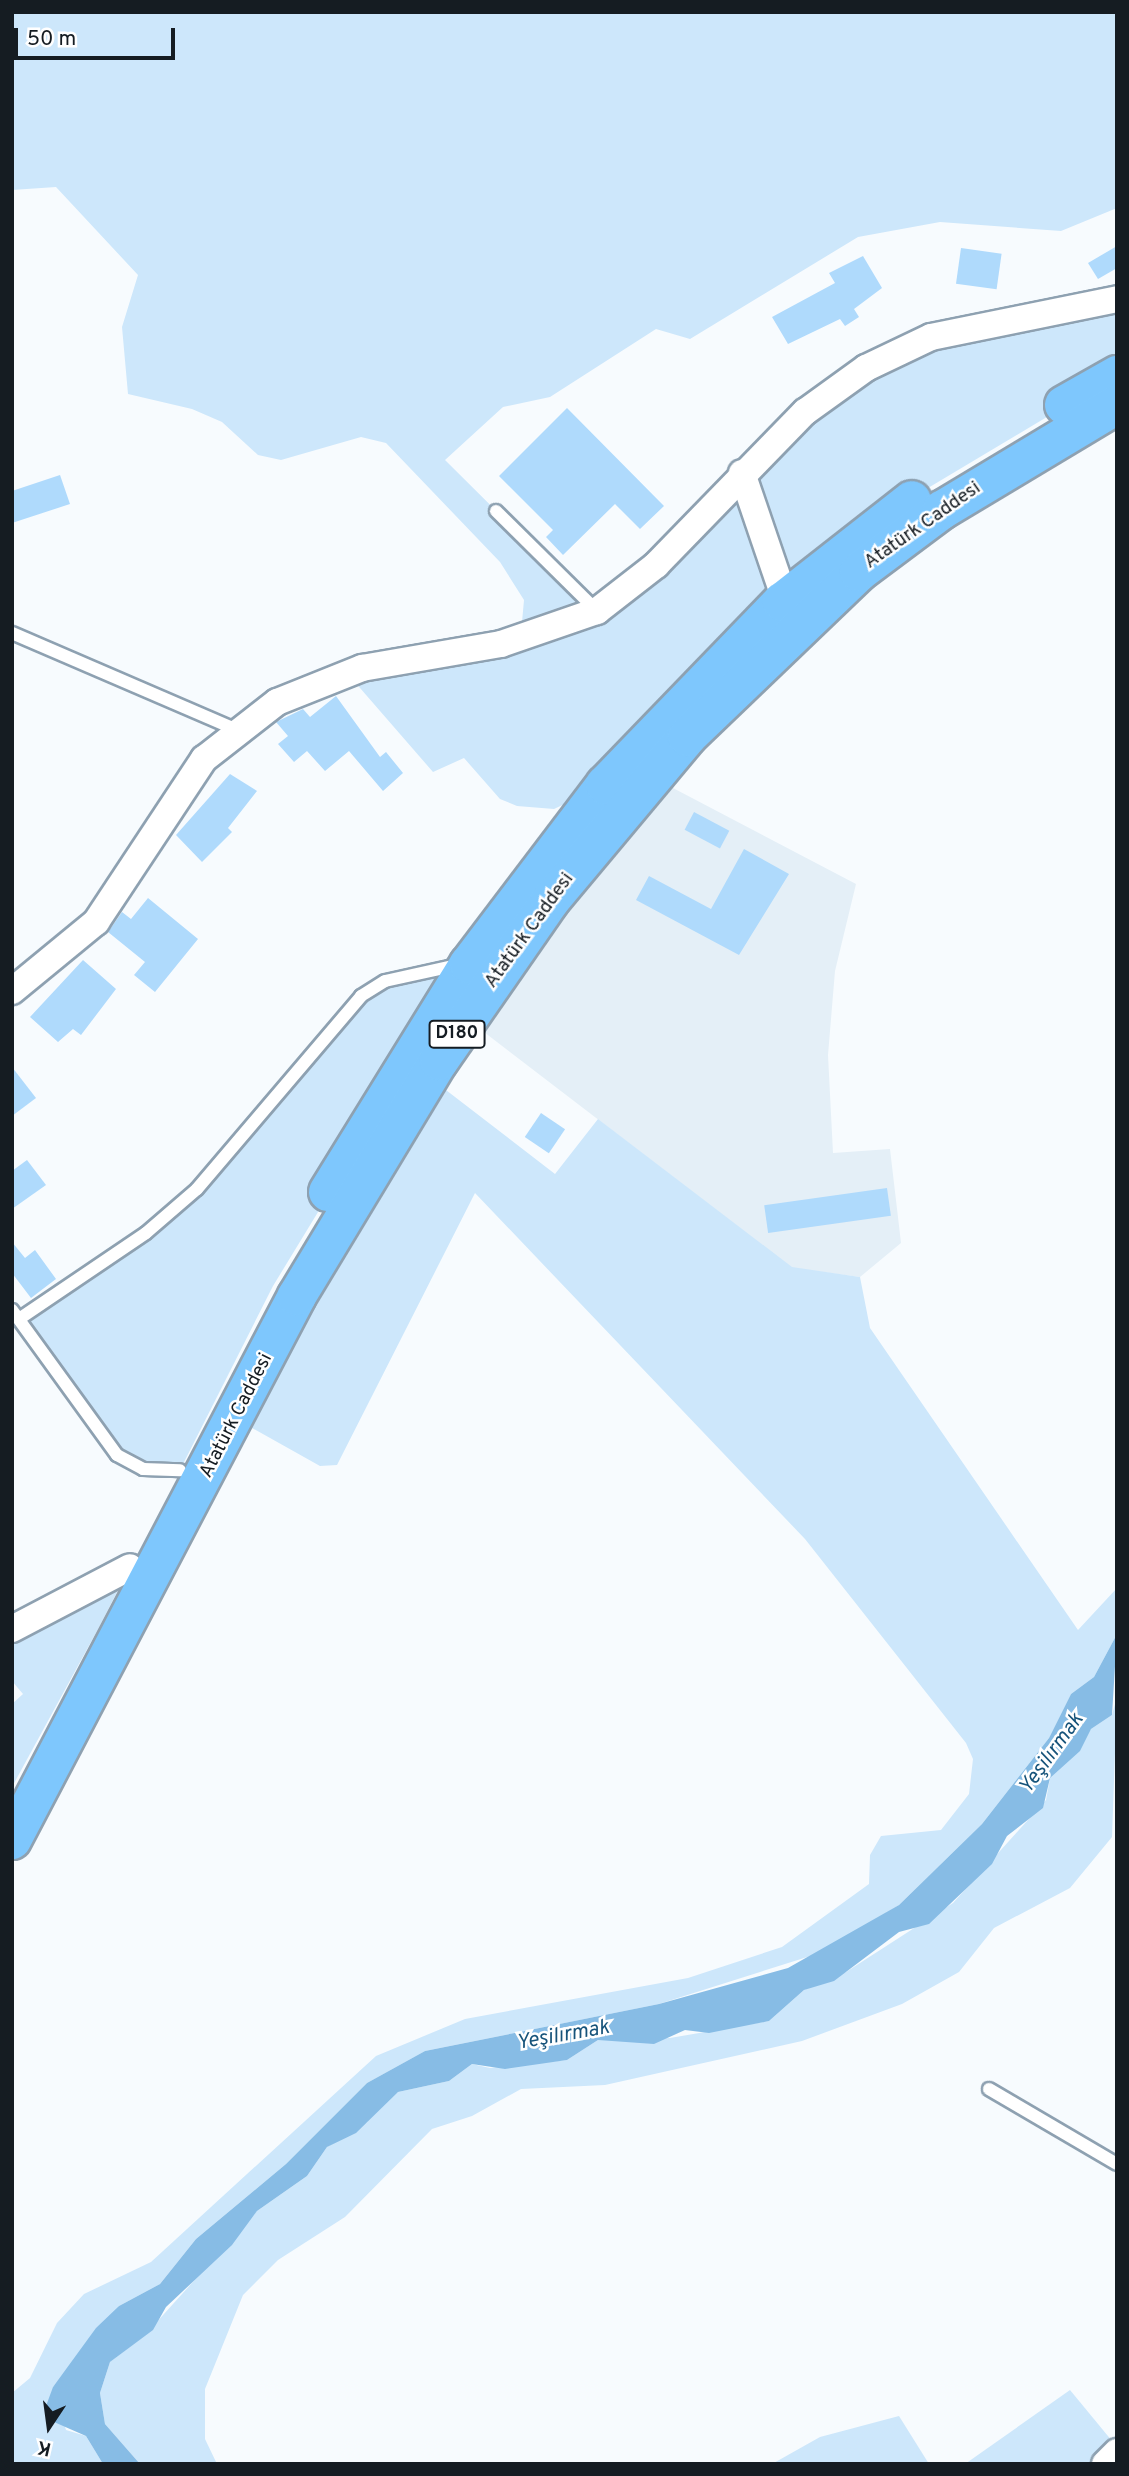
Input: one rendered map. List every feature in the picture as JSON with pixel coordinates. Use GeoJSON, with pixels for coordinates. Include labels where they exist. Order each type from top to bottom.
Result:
{"type":"FeatureCollection","features":[{"type":"Feature","properties":{"kind":"highway","name":"Atatürk Caddesi"},"geometry":{"type":"LineString","coordinates":[[12,1787],[130,1567],[273,1286],[469,964],[605,785],[785,599],[929,488],[1117,375]]}},
{"type":"Feature","properties":{"kind":"highway","name":"Atatürk Caddesi"},"geometry":{"type":"LineString","coordinates":[[12,1840],[297,1296],[439,1061],[550,901],[687,737],[859,572],[942,510],[1117,405]]}},
{"type":"Feature","properties":{"kind":"street"},"geometry":{"type":"LineString","coordinates":[[12,991],[96,922],[173,801],[235,729],[277,702],[362,668],[501,644],[597,611],[656,565],[804,412],[897,351],[978,324],[1117,299]]}},
{"type":"Feature","properties":{"kind":"street"},"geometry":{"type":"LineString","coordinates":[[743,473],[785,599]]}},
{"type":"Feature","properties":{"kind":"street"},"geometry":{"type":"LineString","coordinates":[[12,1629],[130,1567]]}},
{"type":"Feature","properties":{"kind":"street"},"geometry":{"type":"LineString","coordinates":[[1105,2464],[1117,2452]]}},
{"type":"Feature","properties":{"kind":"lane"},"geometry":{"type":"LineString","coordinates":[[496,511],[597,611]]}},
{"type":"Feature","properties":{"kind":"lane"},"geometry":{"type":"LineString","coordinates":[[12,633],[235,729]]}},
{"type":"Feature","properties":{"kind":"lane"},"geometry":{"type":"LineString","coordinates":[[180,1470],[142,1469],[117,1455],[15,1314],[146,1233],[197,1189],[360,996],[385,981],[469,964]]}},
{"type":"Feature","properties":{"kind":"lane"},"geometry":{"type":"LineString","coordinates":[[989,2089],[1117,2164]]}},
{"type":"Feature","properties":{"kind":"shaded area"},"geometry":{"type":"Polygon","coordinates":[[[12,12],[1117,12],[1117,208],[1061,231],[940,222],[858,237],[690,339],[656,329],[550,397],[503,407],[445,460],[597,611],[866,368],[1117,299],[1117,375],[928,488],[842,550],[605,785],[554,809],[517,806],[500,799],[464,758],[433,772],[347,673],[501,644],[522,622],[524,600],[500,562],[386,443],[361,437],[281,460],[258,455],[222,422],[192,409],[128,394],[122,327],[138,275],[56,187],[12,190],[12,12]]]}},
{"type":"Feature","properties":{"kind":"shaded area"},"geometry":{"type":"Polygon","coordinates":[[[652,777],[856,884],[835,971],[828,1055],[833,1153],[890,1149],[901,1243],[860,1277],[792,1268],[467,1019],[652,777]]]}},
{"type":"Feature","properties":{"kind":"shaded area"},"geometry":{"type":"Polygon","coordinates":[[[469,964],[273,1286],[180,1470],[129,1465],[19,1319],[197,1189],[335,1023],[385,981],[469,964]]]}},
{"type":"Feature","properties":{"kind":"shaded area"},"geometry":{"type":"Polygon","coordinates":[[[429,1077],[555,1174],[598,1119],[792,1267],[860,1277],[870,1328],[1078,1630],[1117,1588],[1117,1634],[1094,1677],[1071,1694],[1049,1738],[982,1824],[899,1905],[820,1953],[659,2004],[425,2051],[367,2083],[286,2164],[196,2239],[160,2284],[119,2306],[53,2387],[66,2430],[86,2436],[103,2464],[12,2464],[12,2393],[30,2378],[57,2323],[84,2294],[151,2262],[376,2056],[465,2019],[688,1978],[782,1947],[869,1884],[870,1855],[881,1836],[941,1830],[969,1794],[973,1759],[966,1743],[805,1539],[475,1193],[337,1465],[320,1466],[236,1419],[429,1077]]]}},
{"type":"Feature","properties":{"kind":"shaded area"},"geometry":{"type":"Polygon","coordinates":[[[130,1567],[12,1787],[12,1704],[23,1694],[12,1681],[12,1629],[130,1567]]]}},
{"type":"Feature","properties":{"kind":"shaded area"},"geometry":{"type":"Polygon","coordinates":[[[1117,1697],[1112,1837],[1070,1888],[994,1928],[959,1972],[902,2004],[802,2041],[605,2085],[521,2089],[472,2116],[432,2129],[345,2217],[278,2260],[243,2295],[205,2389],[205,2439],[217,2464],[140,2464],[105,2424],[100,2393],[110,2362],[145,2335],[257,2211],[307,2176],[327,2147],[367,2122],[379,2104],[398,2092],[449,2081],[472,2064],[490,2068],[567,2060],[598,2040],[670,2038],[769,2021],[804,1990],[846,1972],[953,1903],[1046,1800],[1050,1778],[1091,1729],[1112,1715],[1117,1697]]]}},
{"type":"Feature","properties":{"kind":"shaded area"},"geometry":{"type":"Polygon","coordinates":[[[1070,2390],[1117,2447],[1105,2464],[965,2464],[1070,2390]]]}},
{"type":"Feature","properties":{"kind":"shaded area"},"geometry":{"type":"Polygon","coordinates":[[[899,2416],[929,2464],[772,2464],[820,2437],[899,2416]]]}},
{"type":"Feature","properties":{"kind":"water","name":"Yeşilırmak"},"geometry":{"type":"Polygon","coordinates":[[[1117,1634],[1112,1715],[1091,1729],[1080,1751],[1050,1778],[1043,1808],[1007,1836],[992,1864],[929,1924],[899,1932],[834,1981],[804,1990],[769,2021],[709,2033],[685,2030],[654,2044],[598,2040],[567,2060],[505,2069],[472,2064],[449,2081],[398,2092],[356,2133],[327,2147],[307,2176],[257,2211],[232,2245],[166,2307],[153,2330],[110,2362],[100,2393],[105,2424],[140,2464],[103,2464],[86,2436],[54,2422],[46,2406],[53,2387],[96,2328],[119,2306],[160,2284],[196,2239],[286,2164],[367,2083],[425,2051],[659,2004],[788,1968],[899,1905],[982,1824],[1049,1738],[1071,1694],[1094,1677],[1117,1634]]]}},
{"type":"Feature","properties":{"kind":"building"},"geometry":{"type":"Polygon","coordinates":[[[1117,246],[1117,268],[1098,279],[1088,263],[1117,246]]]}},
{"type":"Feature","properties":{"kind":"building"},"geometry":{"type":"Polygon","coordinates":[[[961,248],[1002,254],[997,289],[956,284],[961,248]]]}},
{"type":"Feature","properties":{"kind":"building"},"geometry":{"type":"Polygon","coordinates":[[[863,256],[882,288],[854,309],[859,317],[845,326],[840,319],[788,344],[772,317],[835,283],[829,273],[863,256]]]}},
{"type":"Feature","properties":{"kind":"building"},"geometry":{"type":"Polygon","coordinates":[[[567,408],[664,506],[640,529],[615,504],[563,555],[546,537],[553,530],[499,476],[567,408]]]}},
{"type":"Feature","properties":{"kind":"building"},"geometry":{"type":"Polygon","coordinates":[[[60,475],[70,504],[12,523],[12,491],[60,475]]]}},
{"type":"Feature","properties":{"kind":"building"},"geometry":{"type":"Polygon","coordinates":[[[336,696],[380,757],[386,752],[403,773],[383,791],[349,751],[325,771],[307,751],[294,762],[278,744],[288,736],[276,722],[303,709],[310,717],[336,696]]]}},
{"type":"Feature","properties":{"kind":"building"},"geometry":{"type":"Polygon","coordinates":[[[230,774],[257,791],[228,828],[232,832],[202,862],[176,835],[230,774]]]}},
{"type":"Feature","properties":{"kind":"building"},"geometry":{"type":"Polygon","coordinates":[[[694,812],[729,831],[720,848],[685,830],[694,812]]]}},
{"type":"Feature","properties":{"kind":"building"},"geometry":{"type":"Polygon","coordinates":[[[744,849],[789,874],[739,955],[636,900],[649,876],[711,909],[744,849]]]}},
{"type":"Feature","properties":{"kind":"building"},"geometry":{"type":"Polygon","coordinates":[[[148,898],[198,939],[155,992],[134,975],[145,962],[108,932],[122,912],[131,919],[148,898]]]}},
{"type":"Feature","properties":{"kind":"building"},"geometry":{"type":"Polygon","coordinates":[[[83,960],[116,989],[81,1035],[73,1029],[58,1042],[30,1017],[83,960]]]}},
{"type":"Feature","properties":{"kind":"building"},"geometry":{"type":"Polygon","coordinates":[[[12,1067],[36,1098],[12,1116],[12,1067]]]}},
{"type":"Feature","properties":{"kind":"building"},"geometry":{"type":"Polygon","coordinates":[[[541,1113],[565,1129],[549,1153],[525,1137],[541,1113]]]}},
{"type":"Feature","properties":{"kind":"building"},"geometry":{"type":"Polygon","coordinates":[[[27,1160],[46,1185],[12,1209],[12,1171],[27,1160]]]}},
{"type":"Feature","properties":{"kind":"building"},"geometry":{"type":"Polygon","coordinates":[[[887,1188],[891,1216],[768,1233],[764,1205],[887,1188]]]}},
{"type":"Feature","properties":{"kind":"building"},"geometry":{"type":"Polygon","coordinates":[[[12,1242],[25,1258],[35,1250],[56,1279],[31,1298],[12,1273],[12,1242]]]}}]}
